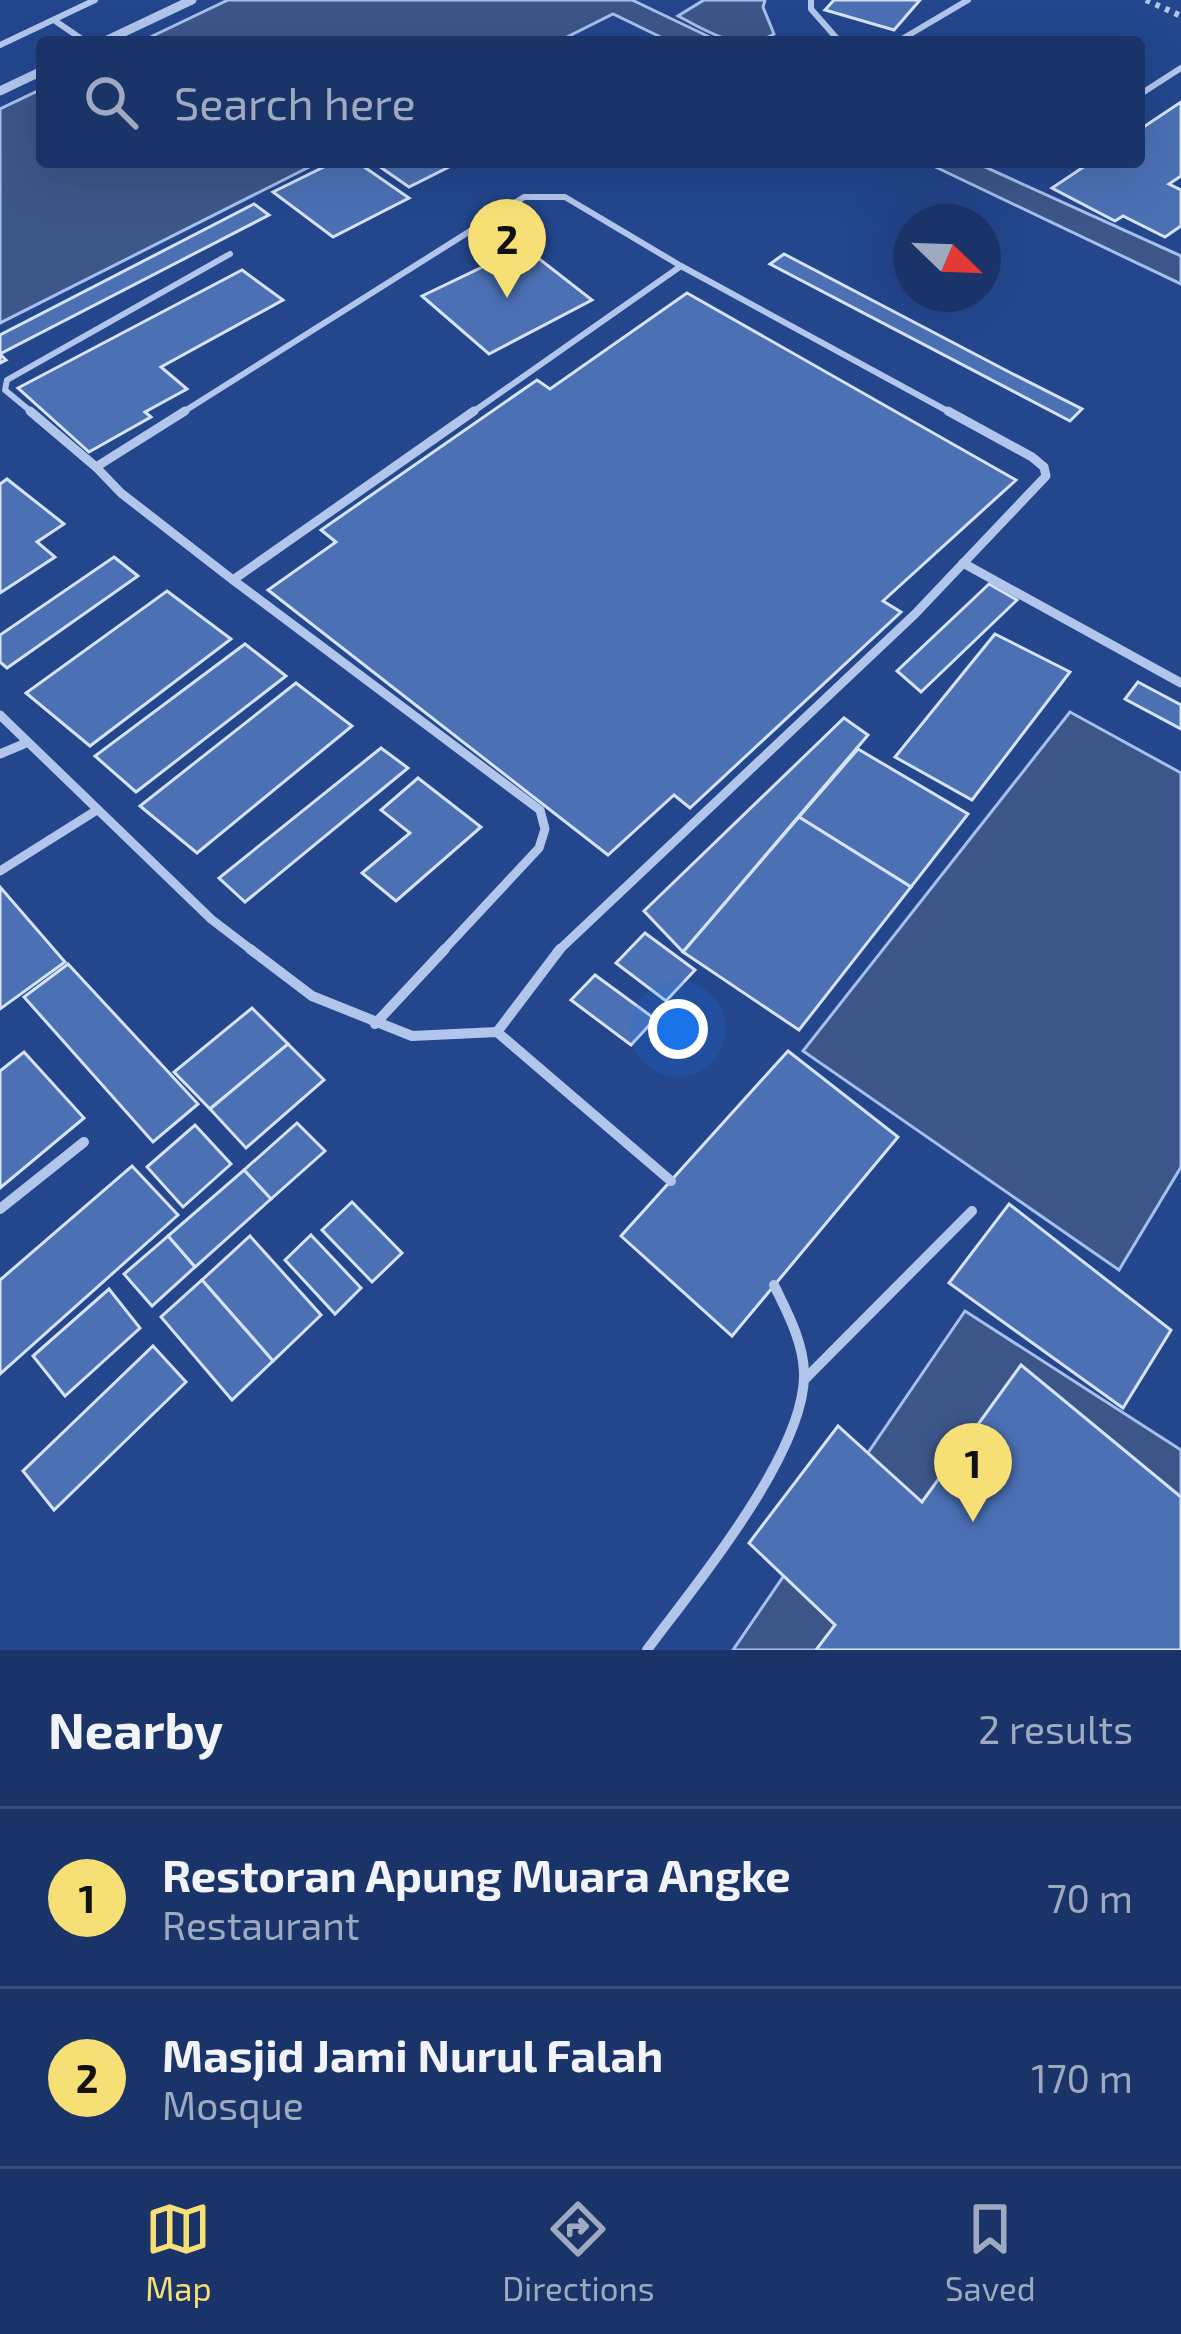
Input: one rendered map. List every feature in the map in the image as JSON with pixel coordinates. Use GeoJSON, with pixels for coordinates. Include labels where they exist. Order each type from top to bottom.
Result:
{"type":"FeatureCollection","features":[{"type":"Feature","properties":{"kind":"street"},"geometry":{"type":"LineString","coordinates":[[116,36],[192,0]]}},
{"type":"Feature","properties":{"kind":"street"},"geometry":{"type":"LineString","coordinates":[[0,91],[36,74]]}},
{"type":"Feature","properties":{"kind":"lane"},"geometry":{"type":"LineString","coordinates":[[2,42],[95,0]]}},
{"type":"Feature","properties":{"kind":"lane"},"geometry":{"type":"LineString","coordinates":[[811,0],[811,9],[835,36]]}},
{"type":"Feature","properties":{"kind":"lane"},"geometry":{"type":"LineString","coordinates":[[907,36],[968,0]]}},
{"type":"Feature","properties":{"kind":"lane"},"geometry":{"type":"LineString","coordinates":[[54,20],[77,36]]}},
{"type":"Feature","properties":{"kind":"lane"},"geometry":{"type":"LineString","coordinates":[[1145,91],[1181,68]]}},
{"type":"Feature","properties":{"kind":"lane"},"geometry":{"type":"LineString","coordinates":[[96,467],[524,197],[565,197],[1041,464],[1044,478],[915,614],[568,939],[520,995],[497,1032]]}},
{"type":"Feature","properties":{"kind":"lane"},"geometry":{"type":"LineString","coordinates":[[230,254],[7,380],[5,391],[122,493],[233,580],[540,810],[546,830],[539,848],[374,1024]]}},
{"type":"Feature","properties":{"kind":"lane"},"geometry":{"type":"LineString","coordinates":[[233,580],[681,266]]}},
{"type":"Feature","properties":{"kind":"lane"},"geometry":{"type":"LineString","coordinates":[[963,563],[1181,683]]}},
{"type":"Feature","properties":{"kind":"lane"},"geometry":{"type":"LineString","coordinates":[[0,715],[259,958],[312,996],[412,1036],[497,1032],[671,1180]]}},
{"type":"Feature","properties":{"kind":"lane"},"geometry":{"type":"LineString","coordinates":[[0,754],[26,743]]}},
{"type":"Feature","properties":{"kind":"lane"},"geometry":{"type":"LineString","coordinates":[[0,871],[97,810]]}},
{"type":"Feature","properties":{"kind":"lane"},"geometry":{"type":"LineString","coordinates":[[0,1209],[84,1142]]}},
{"type":"Feature","properties":{"kind":"lane"},"geometry":{"type":"LineString","coordinates":[[804,1380],[972,1211]]}},
{"type":"Feature","properties":{"kind":"lane"},"geometry":{"type":"LineString","coordinates":[[647,1650],[719,1551],[788,1433],[804,1380],[797,1335],[774,1285]]}},
{"type":"Feature","properties":{"kind":"path"},"geometry":{"type":"LineString","coordinates":[[1146,0],[1181,16]]}},
{"type":"Feature","properties":{"kind":"water"},"geometry":{"type":"Polygon","coordinates":[[[228,0],[632,0],[707,36],[659,36],[613,14],[569,36],[153,36],[228,0]]]}},
{"type":"Feature","properties":{"kind":"water"},"geometry":{"type":"Polygon","coordinates":[[[704,0],[765,0],[763,7],[774,34],[720,36],[678,16],[704,0]]]}},
{"type":"Feature","properties":{"kind":"water"},"geometry":{"type":"Polygon","coordinates":[[[36,92],[36,168],[307,168],[0,323],[0,109],[36,92]]]}},
{"type":"Feature","properties":{"kind":"water"},"geometry":{"type":"Polygon","coordinates":[[[938,168],[987,168],[1181,256],[1181,284],[938,168]]]}},
{"type":"Feature","properties":{"kind":"water"},"geometry":{"type":"Polygon","coordinates":[[[1070,712],[1181,773],[1181,1167],[1119,1270],[803,1051],[1070,712]]]}},
{"type":"Feature","properties":{"kind":"water"},"geometry":{"type":"Polygon","coordinates":[[[965,1311],[1181,1450],[1181,1650],[733,1650],[965,1311]]]}},
{"type":"Feature","properties":{"kind":"building"},"geometry":{"type":"Polygon","coordinates":[[[834,0],[920,0],[894,30],[825,10],[834,0]]]}},
{"type":"Feature","properties":{"kind":"building"},"geometry":{"type":"Polygon","coordinates":[[[1181,102],[1181,176],[1169,184],[1181,190],[1181,226],[1165,237],[1123,216],[1115,221],[1052,188],[1082,168],[1145,168],[1145,126],[1181,102]]]}},
{"type":"Feature","properties":{"kind":"building"},"geometry":{"type":"Polygon","coordinates":[[[322,168],[366,168],[409,198],[333,237],[273,192],[322,168]]]}},
{"type":"Feature","properties":{"kind":"building"},"geometry":{"type":"Polygon","coordinates":[[[382,168],[447,168],[409,187],[382,168]]]}},
{"type":"Feature","properties":{"kind":"building"},"geometry":{"type":"Polygon","coordinates":[[[254,204],[269,215],[0,354],[0,335],[254,204]]]}},
{"type":"Feature","properties":{"kind":"building"},"geometry":{"type":"Polygon","coordinates":[[[524,247],[592,300],[489,354],[422,296],[524,247]]]}},
{"type":"Feature","properties":{"kind":"building"},"geometry":{"type":"Polygon","coordinates":[[[784,254],[1082,409],[1070,421],[770,264],[784,254]]]}},
{"type":"Feature","properties":{"kind":"building"},"geometry":{"type":"Polygon","coordinates":[[[242,270],[283,300],[161,367],[187,389],[145,412],[151,417],[89,452],[18,388],[242,270]]]}},
{"type":"Feature","properties":{"kind":"building"},"geometry":{"type":"Polygon","coordinates":[[[687,293],[1016,480],[883,601],[901,612],[690,808],[674,795],[608,855],[268,590],[336,542],[321,530],[537,380],[550,389],[687,293]]]}},
{"type":"Feature","properties":{"kind":"building"},"geometry":{"type":"Polygon","coordinates":[[[7,479],[64,524],[37,542],[55,557],[0,593],[0,484],[7,479]]]}},
{"type":"Feature","properties":{"kind":"building"},"geometry":{"type":"Polygon","coordinates":[[[114,557],[138,576],[7,668],[0,662],[0,635],[114,557]]]}},
{"type":"Feature","properties":{"kind":"building"},"geometry":{"type":"Polygon","coordinates":[[[989,584],[1017,600],[921,692],[897,671],[989,584]]]}},
{"type":"Feature","properties":{"kind":"building"},"geometry":{"type":"Polygon","coordinates":[[[167,591],[231,639],[90,746],[26,693],[167,591]]]}},
{"type":"Feature","properties":{"kind":"building"},"geometry":{"type":"Polygon","coordinates":[[[995,634],[1070,672],[972,800],[895,757],[995,634]]]}},
{"type":"Feature","properties":{"kind":"building"},"geometry":{"type":"Polygon","coordinates":[[[245,644],[286,676],[136,792],[95,756],[245,644]]]}},
{"type":"Feature","properties":{"kind":"building"},"geometry":{"type":"Polygon","coordinates":[[[1138,682],[1181,705],[1181,729],[1125,699],[1138,682]]]}},
{"type":"Feature","properties":{"kind":"building"},"geometry":{"type":"Polygon","coordinates":[[[296,683],[352,726],[197,853],[140,806],[296,683]]]}},
{"type":"Feature","properties":{"kind":"building"},"geometry":{"type":"Polygon","coordinates":[[[844,718],[868,735],[683,952],[644,911],[844,718]]]}},
{"type":"Feature","properties":{"kind":"building"},"geometry":{"type":"Polygon","coordinates":[[[381,748],[408,768],[245,902],[219,878],[381,748]]]}},
{"type":"Feature","properties":{"kind":"building"},"geometry":{"type":"Polygon","coordinates":[[[858,749],[968,814],[911,887],[799,817],[858,749]]]}},
{"type":"Feature","properties":{"kind":"building"},"geometry":{"type":"Polygon","coordinates":[[[418,778],[481,827],[396,901],[362,873],[410,833],[381,810],[418,778]]]}},
{"type":"Feature","properties":{"kind":"building"},"geometry":{"type":"Polygon","coordinates":[[[799,817],[911,887],[799,1030],[683,952],[799,817]]]}},
{"type":"Feature","properties":{"kind":"building"},"geometry":{"type":"Polygon","coordinates":[[[0,887],[65,962],[0,1009],[0,887]]]}},
{"type":"Feature","properties":{"kind":"building"},"geometry":{"type":"Polygon","coordinates":[[[645,933],[695,970],[666,1001],[616,963],[645,933]]]}},
{"type":"Feature","properties":{"kind":"building"},"geometry":{"type":"Polygon","coordinates":[[[68,964],[198,1104],[153,1142],[24,997],[68,964]]]}},
{"type":"Feature","properties":{"kind":"building"},"geometry":{"type":"Polygon","coordinates":[[[595,975],[655,1019],[631,1045],[571,1000],[595,975]]]}},
{"type":"Feature","properties":{"kind":"building"},"geometry":{"type":"Polygon","coordinates":[[[252,1008],[288,1044],[210,1109],[174,1072],[252,1008]]]}},
{"type":"Feature","properties":{"kind":"building"},"geometry":{"type":"Polygon","coordinates":[[[288,1044],[324,1080],[246,1148],[210,1109],[288,1044]]]}},
{"type":"Feature","properties":{"kind":"building"},"geometry":{"type":"Polygon","coordinates":[[[788,1051],[898,1137],[732,1336],[621,1236],[788,1051]]]}},
{"type":"Feature","properties":{"kind":"building"},"geometry":{"type":"Polygon","coordinates":[[[24,1052],[84,1118],[0,1188],[0,1071],[24,1052]]]}},
{"type":"Feature","properties":{"kind":"building"},"geometry":{"type":"Polygon","coordinates":[[[297,1123],[325,1151],[271,1199],[244,1170],[297,1123]]]}},
{"type":"Feature","properties":{"kind":"building"},"geometry":{"type":"Polygon","coordinates":[[[195,1125],[231,1164],[183,1207],[147,1167],[195,1125]]]}},
{"type":"Feature","properties":{"kind":"building"},"geometry":{"type":"Polygon","coordinates":[[[132,1166],[178,1215],[0,1374],[0,1280],[132,1166]]]}},
{"type":"Feature","properties":{"kind":"building"},"geometry":{"type":"Polygon","coordinates":[[[244,1170],[271,1199],[195,1267],[168,1236],[244,1170]]]}},
{"type":"Feature","properties":{"kind":"building"},"geometry":{"type":"Polygon","coordinates":[[[352,1202],[402,1253],[372,1282],[322,1230],[352,1202]]]}},
{"type":"Feature","properties":{"kind":"building"},"geometry":{"type":"Polygon","coordinates":[[[1009,1204],[1171,1330],[1123,1408],[949,1283],[1009,1204]]]}},
{"type":"Feature","properties":{"kind":"building"},"geometry":{"type":"Polygon","coordinates":[[[311,1235],[361,1288],[335,1314],[285,1260],[311,1235]]]}},
{"type":"Feature","properties":{"kind":"building"},"geometry":{"type":"Polygon","coordinates":[[[168,1236],[195,1267],[152,1306],[124,1274],[168,1236]]]}},
{"type":"Feature","properties":{"kind":"building"},"geometry":{"type":"Polygon","coordinates":[[[250,1236],[321,1315],[273,1361],[202,1280],[250,1236]]]}},
{"type":"Feature","properties":{"kind":"building"},"geometry":{"type":"Polygon","coordinates":[[[202,1280],[273,1361],[232,1400],[161,1317],[202,1280]]]}},
{"type":"Feature","properties":{"kind":"building"},"geometry":{"type":"Polygon","coordinates":[[[109,1289],[140,1328],[65,1396],[33,1356],[109,1289]]]}},
{"type":"Feature","properties":{"kind":"building"},"geometry":{"type":"Polygon","coordinates":[[[153,1346],[186,1382],[54,1510],[23,1471],[153,1346]]]}},
{"type":"Feature","properties":{"kind":"building"},"geometry":{"type":"Polygon","coordinates":[[[1021,1365],[1181,1497],[1181,1650],[816,1650],[835,1625],[749,1543],[838,1426],[922,1502],[1021,1365]]]}},
{"type":"Feature","properties":{"kind":"place","name":"Masjid Jami Nurul Falah"},"geometry":{"type":"Point","coordinates":[507,298]}},
{"type":"Feature","properties":{"kind":"place","name":"Restoran Apung Muara Angke"},"geometry":{"type":"Point","coordinates":[973,1522]}}]}
